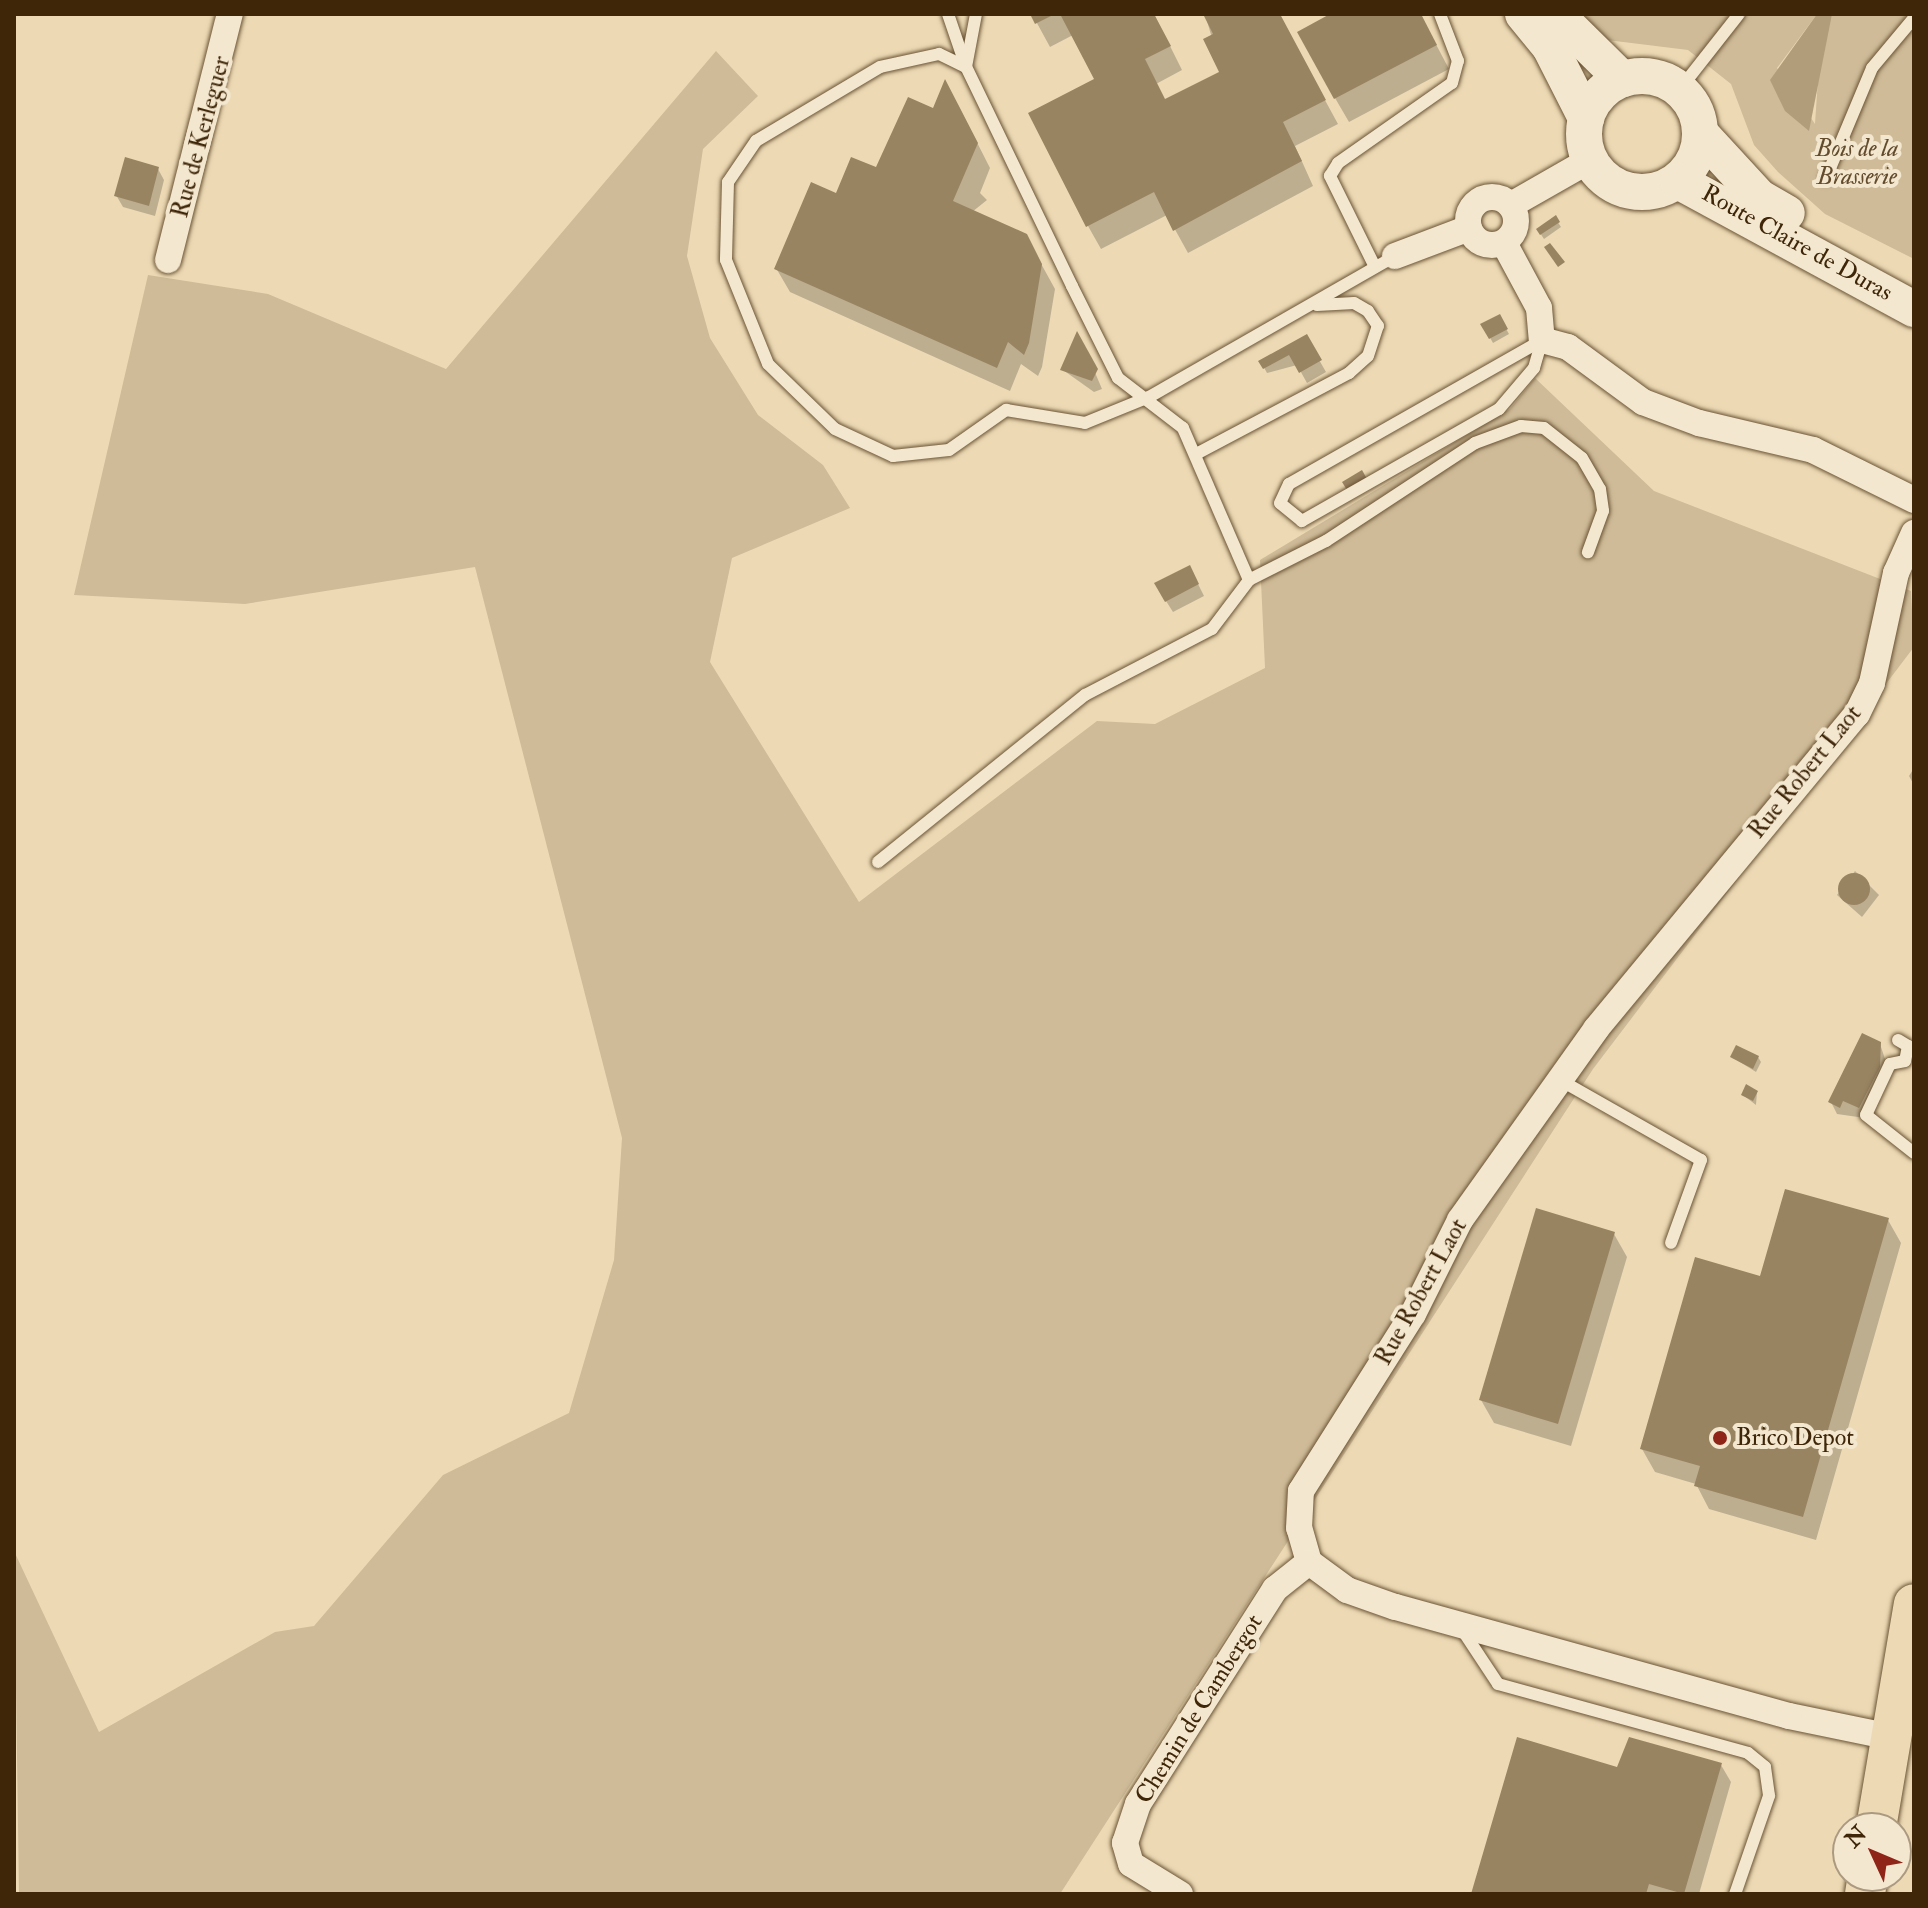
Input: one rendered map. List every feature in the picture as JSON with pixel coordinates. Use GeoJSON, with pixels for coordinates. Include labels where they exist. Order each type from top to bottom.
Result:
{"type":"FeatureCollection","features":[{"type":"Feature","properties":{"kind":"main road"},"geometry":{"type":"LineString","coordinates":[[1523,14],[1550,47],[1586,118],[1590,160],[1609,182],[1636,193],[1678,181],[1695,160],[1701,134],[1680,89],[1646,76],[1622,79],[1599,94],[1586,118]]}},
{"type":"Feature","properties":{"kind":"main road"},"geometry":{"type":"LineString","coordinates":[[1556,14],[1622,79]]}},
{"type":"Feature","properties":{"kind":"main road","name":"Route Claire de Duras"},"geometry":{"type":"LineString","coordinates":[[1701,134],[1759,197],[1914,284]]}},
{"type":"Feature","properties":{"kind":"main road","name":"Route Claire de Duras"},"geometry":{"type":"LineString","coordinates":[[1678,181],[1914,309]]}},
{"type":"Feature","properties":{"kind":"main road"},"geometry":{"type":"LineString","coordinates":[[1879,1812],[1914,1604]]}},
{"type":"Feature","properties":{"kind":"street","name":"Rue de Kerleguer"},"geometry":{"type":"LineString","coordinates":[[168,260],[230,14]]}},
{"type":"Feature","properties":{"kind":"street"},"geometry":{"type":"LineString","coordinates":[[1511,205],[1590,160]]}},
{"type":"Feature","properties":{"kind":"street"},"geometry":{"type":"LineString","coordinates":[[1385,261],[1469,228],[1479,201],[1496,197],[1511,205]]}},
{"type":"Feature","properties":{"kind":"street"},"geometry":{"type":"LineString","coordinates":[[1469,228],[1487,245],[1504,243],[1515,230],[1511,205]]}},
{"type":"Feature","properties":{"kind":"street"},"geometry":{"type":"LineString","coordinates":[[1504,243],[1539,308],[1542,340],[1568,347],[1643,402],[1699,423],[1813,450],[1914,500]]}},
{"type":"Feature","properties":{"kind":"street","name":"Rue Robert Laot"},"geometry":{"type":"LineString","coordinates":[[1309,1562],[1299,1528],[1301,1491],[1413,1314],[1460,1220],[1560,1080],[1857,714],[1914,533]]}},
{"type":"Feature","properties":{"kind":"street"},"geometry":{"type":"LineString","coordinates":[[1309,1562],[1347,1590],[1789,1716],[1891,1737]]}},
{"type":"Feature","properties":{"kind":"street","name":"Chemin de Cambergot"},"geometry":{"type":"LineString","coordinates":[[1180,1894],[1131,1864],[1125,1843],[1138,1804],[1275,1589],[1309,1562]]}},
{"type":"Feature","properties":{"kind":"lane"},"geometry":{"type":"LineString","coordinates":[[948,14],[966,67],[1118,378],[1149,397],[1198,453],[1249,580]]}},
{"type":"Feature","properties":{"kind":"lane"},"geometry":{"type":"LineString","coordinates":[[966,67],[976,14]]}},
{"type":"Feature","properties":{"kind":"lane"},"geometry":{"type":"LineString","coordinates":[[966,67],[939,54],[880,67],[756,141],[728,182],[726,260],[768,364],[835,429],[893,456],[949,450],[1006,410],[1085,423],[1149,397],[1385,261],[1330,176],[1338,163],[1452,83],[1458,61],[1440,14]]}},
{"type":"Feature","properties":{"kind":"lane"},"geometry":{"type":"LineString","coordinates":[[1680,89],[1739,14]]}},
{"type":"Feature","properties":{"kind":"lane"},"geometry":{"type":"LineString","coordinates":[[1826,178],[1872,68],[1914,18]]}},
{"type":"Feature","properties":{"kind":"lane"},"geometry":{"type":"LineString","coordinates":[[1198,453],[1349,373],[1377,342],[1378,326],[1354,303],[1306,307]]}},
{"type":"Feature","properties":{"kind":"lane"},"geometry":{"type":"LineString","coordinates":[[1542,340],[1534,368],[1499,409],[1302,521],[1280,503],[1289,484],[1542,340]]}},
{"type":"Feature","properties":{"kind":"lane"},"geometry":{"type":"LineString","coordinates":[[878,862],[1085,695],[1212,629],[1249,580],[1326,541],[1475,443],[1521,426],[1544,428],[1582,458],[1600,489],[1603,511],[1588,552]]}},
{"type":"Feature","properties":{"kind":"lane"},"geometry":{"type":"LineString","coordinates":[[1898,1040],[1908,1046],[1905,1061],[1890,1064],[1866,1115],[1914,1153]]}},
{"type":"Feature","properties":{"kind":"lane"},"geometry":{"type":"LineString","coordinates":[[1560,1080],[1701,1160],[1671,1243]]}},
{"type":"Feature","properties":{"kind":"lane"},"geometry":{"type":"LineString","coordinates":[[1457,1622],[1498,1684],[1748,1753],[1765,1767],[1769,1796],[1735,1894]]}},
{"type":"Feature","properties":{"kind":"green space","name":"Bois de la Brasserie"},"geometry":{"type":"Polygon","coordinates":[[[1582,14],[1817,14],[1777,68],[1815,124],[1820,49],[1832,14],[1914,14],[1914,259],[1825,214],[1778,172],[1754,145],[1731,84],[1688,50],[1607,40],[1582,14]]]}},
{"type":"Feature","properties":{"kind":"green space"},"geometry":{"type":"Polygon","coordinates":[[[716,51],[758,96],[703,149],[687,256],[710,338],[758,415],[823,465],[850,508],[732,558],[710,662],[859,902],[1097,721],[1155,724],[1265,668],[1260,560],[1510,409],[1535,378],[1654,491],[1911,591],[1914,647],[1593,1069],[1060,1894],[19,1894],[14,1551],[99,1732],[275,1632],[314,1626],[443,1475],[569,1413],[614,1260],[622,1138],[475,567],[245,604],[74,595],[148,275],[268,294],[446,369],[716,51]]]}},
{"type":"Feature","properties":{"kind":"shaded area"},"geometry":{"type":"Polygon","coordinates":[[[1817,14],[1832,14],[1809,131],[1785,111],[1770,80],[1817,14]]]}},
{"type":"Feature","properties":{"kind":"building"},"geometry":{"type":"Polygon","coordinates":[[[1030,14],[1055,14],[1035,24],[1030,14]]]}},
{"type":"Feature","properties":{"kind":"building"},"geometry":{"type":"Polygon","coordinates":[[[1060,14],[1154,14],[1171,46],[1145,59],[1165,99],[1219,72],[1203,39],[1213,34],[1203,14],[1280,14],[1326,100],[1283,122],[1302,161],[1173,231],[1154,192],[1086,227],[1028,113],[1094,79],[1060,14]]]}},
{"type":"Feature","properties":{"kind":"building"},"geometry":{"type":"Polygon","coordinates":[[[1330,14],[1421,14],[1437,45],[1334,99],[1297,32],[1330,14]]]}},
{"type":"Feature","properties":{"kind":"building"},"geometry":{"type":"Polygon","coordinates":[[[945,79],[978,143],[953,201],[1027,234],[1042,264],[1029,343],[1024,355],[1008,342],[997,368],[774,269],[811,182],[836,193],[851,157],[876,167],[908,97],[933,108],[945,79]]]}},
{"type":"Feature","properties":{"kind":"building"},"geometry":{"type":"Polygon","coordinates":[[[125,157],[159,167],[149,206],[114,196],[125,157]]]}},
{"type":"Feature","properties":{"kind":"building"},"geometry":{"type":"Polygon","coordinates":[[[1556,215],[1560,222],[1540,235],[1536,229],[1556,215]]]}},
{"type":"Feature","properties":{"kind":"building"},"geometry":{"type":"Polygon","coordinates":[[[1550,243],[1565,262],[1558,267],[1544,247],[1550,243]]]}},
{"type":"Feature","properties":{"kind":"building"},"geometry":{"type":"Polygon","coordinates":[[[1500,314],[1508,329],[1489,339],[1480,324],[1500,314]]]}},
{"type":"Feature","properties":{"kind":"building"},"geometry":{"type":"Polygon","coordinates":[[[1077,331],[1098,369],[1092,381],[1060,370],[1077,331]]]}},
{"type":"Feature","properties":{"kind":"building"},"geometry":{"type":"Polygon","coordinates":[[[1307,334],[1322,360],[1299,373],[1289,355],[1263,369],[1258,361],[1307,334]]]}},
{"type":"Feature","properties":{"kind":"building"},"geometry":{"type":"Polygon","coordinates":[[[1362,470],[1367,479],[1347,490],[1342,482],[1362,470]]]}},
{"type":"Feature","properties":{"kind":"building"},"geometry":{"type":"Polygon","coordinates":[[[1190,565],[1199,584],[1165,602],[1154,583],[1190,565]]]}},
{"type":"Feature","properties":{"kind":"building"},"geometry":{"type":"Polygon","coordinates":[[[1854,873],[1865,878],[1870,889],[1865,900],[1854,905],[1843,900],[1838,889],[1843,878],[1854,873]]]}},
{"type":"Feature","properties":{"kind":"building"},"geometry":{"type":"Polygon","coordinates":[[[1862,1033],[1881,1042],[1880,1067],[1859,1108],[1843,1101],[1840,1108],[1828,1102],[1862,1033]]]}},
{"type":"Feature","properties":{"kind":"building"},"geometry":{"type":"Polygon","coordinates":[[[1736,1045],[1759,1056],[1753,1069],[1730,1057],[1736,1045]]]}},
{"type":"Feature","properties":{"kind":"building"},"geometry":{"type":"Polygon","coordinates":[[[1746,1084],[1758,1091],[1753,1101],[1741,1095],[1746,1084]]]}},
{"type":"Feature","properties":{"kind":"building"},"geometry":{"type":"Polygon","coordinates":[[[1785,1189],[1889,1218],[1803,1517],[1694,1486],[1700,1466],[1640,1449],[1695,1257],[1760,1276],[1785,1189]]]}},
{"type":"Feature","properties":{"kind":"building"},"geometry":{"type":"Polygon","coordinates":[[[1536,1208],[1615,1232],[1558,1424],[1479,1400],[1536,1208]]]}},
{"type":"Feature","properties":{"kind":"building"},"geometry":{"type":"Polygon","coordinates":[[[1517,1737],[1617,1767],[1629,1737],[1722,1763],[1684,1894],[1649,1884],[1646,1894],[1471,1894],[1517,1737]]]}},
{"type":"Feature","properties":{"kind":"place","name":"Brico Depot"},"geometry":{"type":"Point","coordinates":[1720,1438]}}]}
